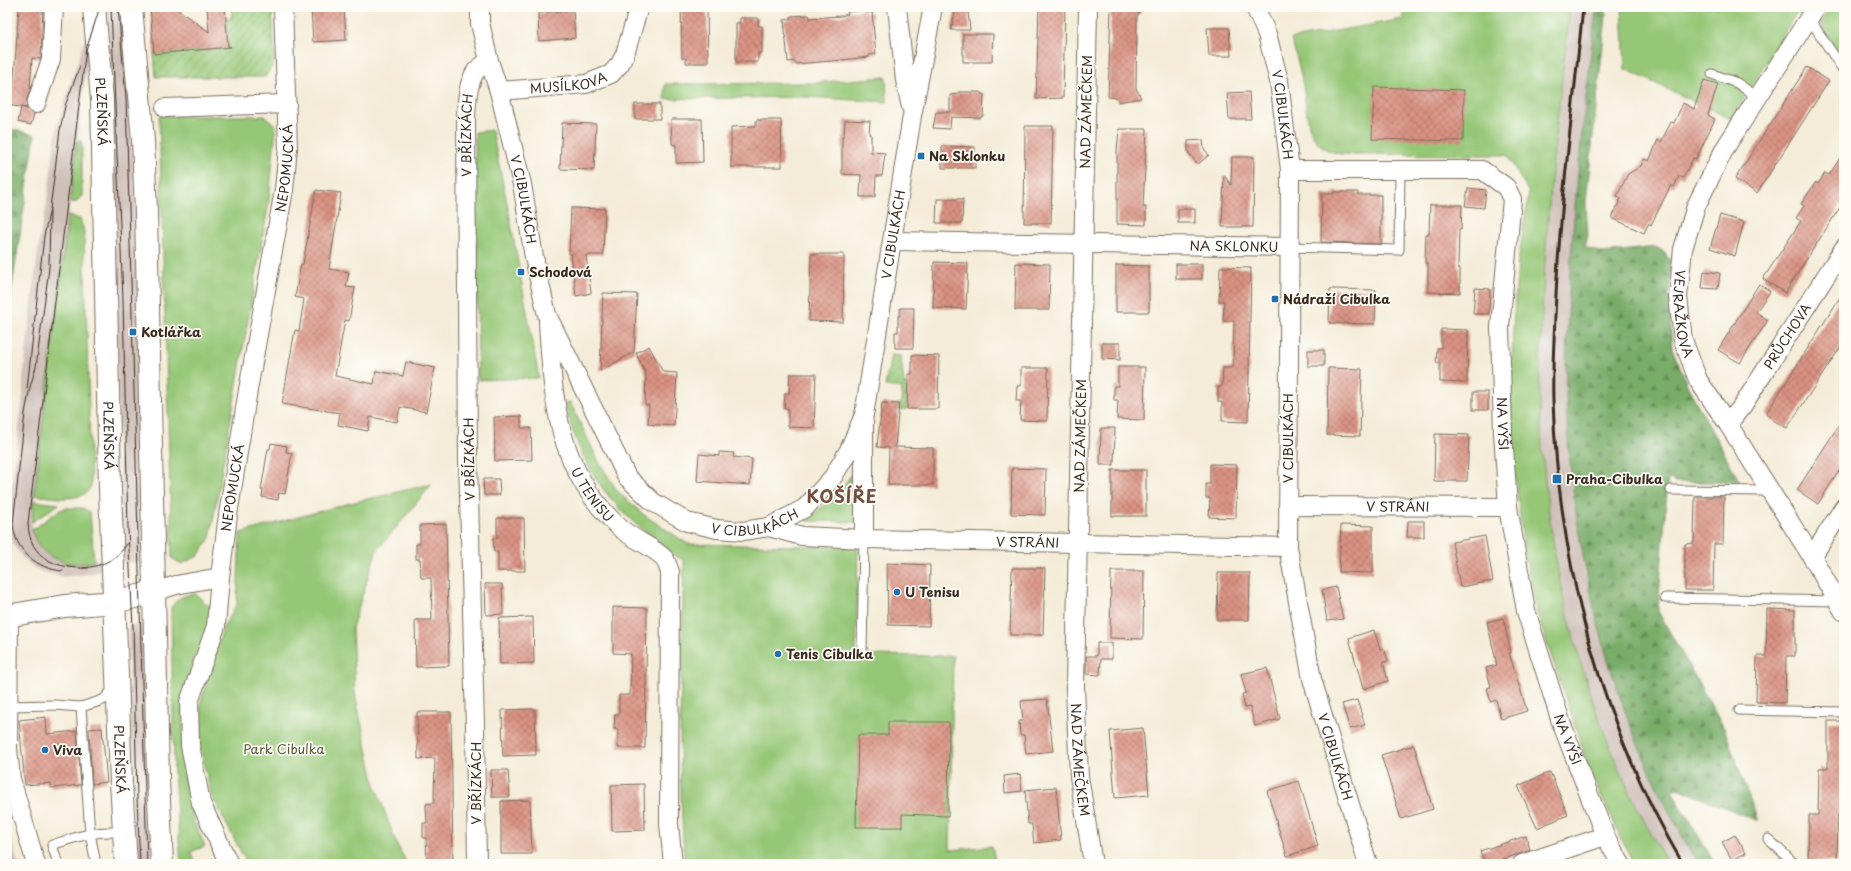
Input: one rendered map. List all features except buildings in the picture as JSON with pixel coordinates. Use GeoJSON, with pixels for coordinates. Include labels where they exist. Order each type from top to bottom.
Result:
{"type":"FeatureCollection","features":[{"type":"Feature","properties":{"kind":"main road","name":"PLZEŇSKÁ"},"geometry":{"type":"LineString","coordinates":[[94,7],[102,100],[106,319],[118,685],[126,864]]}},
{"type":"Feature","properties":{"kind":"main road"},"geometry":{"type":"LineString","coordinates":[[131,7],[143,140],[146,212],[158,779],[162,864]]}},
{"type":"Feature","properties":{"kind":"main road"},"geometry":{"type":"LineString","coordinates":[[8,616],[65,606],[115,602],[154,592]]}},
{"type":"Feature","properties":{"kind":"street"},"geometry":{"type":"LineString","coordinates":[[36,104],[52,59],[54,7]]}},
{"type":"Feature","properties":{"kind":"street","name":"NEPOMUCKÁ"},"geometry":{"type":"LineString","coordinates":[[229,864],[201,803],[190,745],[189,702],[216,626],[220,577],[247,398],[284,190],[288,148],[283,7]]}},
{"type":"Feature","properties":{"kind":"street","name":"V CIBULKÁCH"},"geometry":{"type":"LineString","coordinates":[[480,7],[480,23],[489,61],[499,92],[522,184],[534,256],[547,315],[627,477],[653,502],[687,522],[717,530],[743,531],[769,528],[805,508],[833,477],[849,450],[864,415],[912,116],[933,7]]}},
{"type":"Feature","properties":{"kind":"street","name":"MUSÍLKOVA"},"geometry":{"type":"LineString","coordinates":[[499,92],[586,84],[611,74],[620,64],[625,54],[639,7]]}},
{"type":"Feature","properties":{"kind":"street"},"geometry":{"type":"LineString","coordinates":[[897,7],[905,80],[912,116]]}},
{"type":"Feature","properties":{"kind":"street","name":"NAD ZÁMEČKEM"},"geometry":{"type":"LineString","coordinates":[[1088,7],[1075,696],[1079,776],[1093,864]]}},
{"type":"Feature","properties":{"kind":"street","name":"V CIBULKÁCH"},"geometry":{"type":"LineString","coordinates":[[1255,7],[1267,34],[1279,81],[1290,170],[1288,547],[1312,679],[1368,864]]}},
{"type":"Feature","properties":{"kind":"street","name":"VEJRAŽKOVA"},"geometry":{"type":"LineString","coordinates":[[1812,12],[1725,148],[1696,206],[1683,249],[1678,296],[1683,340],[1698,380],[1728,424],[1812,557],[1841,606]]}},
{"type":"Feature","properties":{"kind":"street","name":"V BŘÍZKÁCH"},"geometry":{"type":"LineString","coordinates":[[477,864],[476,726],[468,458],[466,118],[467,98],[470,86],[477,71],[489,61]]}},
{"type":"Feature","properties":{"kind":"street","name":"NEPOMUCKÁ"},"geometry":{"type":"LineString","coordinates":[[165,108],[287,104]]}},
{"type":"Feature","properties":{"kind":"street","name":"NA VÝŠI"},"geometry":{"type":"LineString","coordinates":[[1290,170],[1482,170],[1506,187],[1512,199],[1500,326],[1503,433],[1508,507],[1526,611],[1561,722],[1605,836],[1621,864]]}},
{"type":"Feature","properties":{"kind":"street","name":"NA SKLONKU"},"geometry":{"type":"LineString","coordinates":[[893,241],[1289,247]]}},
{"type":"Feature","properties":{"kind":"street","name":"PRŮCHOVA"},"geometry":{"type":"LineString","coordinates":[[1728,424],[1743,405],[1844,248]]}},
{"type":"Feature","properties":{"kind":"street","name":"U TENISU"},"geometry":{"type":"LineString","coordinates":[[547,315],[552,386],[569,457],[591,497],[619,527],[664,559],[670,572],[669,824],[673,864]]}},
{"type":"Feature","properties":{"kind":"street"},"geometry":{"type":"LineString","coordinates":[[864,415],[864,539]]}},
{"type":"Feature","properties":{"kind":"street","name":"V STRÁNI"},"geometry":{"type":"LineString","coordinates":[[1288,506],[1508,507]]}},
{"type":"Feature","properties":{"kind":"street"},"geometry":{"type":"LineString","coordinates":[[1812,557],[1844,507]]}},
{"type":"Feature","properties":{"kind":"street","name":"V STRÁNI"},"geometry":{"type":"LineString","coordinates":[[769,528],[802,536],[864,539],[1288,547]]}},
{"type":"Feature","properties":{"kind":"street"},"geometry":{"type":"LineString","coordinates":[[154,592],[176,584],[220,577]]}},
{"type":"Feature","properties":{"kind":"street"},"geometry":{"type":"LineString","coordinates":[[8,616],[8,748],[11,779],[36,864]]}},
{"type":"Feature","properties":{"kind":"street"},"geometry":{"type":"LineString","coordinates":[[1522,864],[1605,836]]}},
{"type":"Feature","properties":{"kind":"lane"},"geometry":{"type":"LineString","coordinates":[[1812,12],[1844,71]]}},
{"type":"Feature","properties":{"kind":"lane"},"geometry":{"type":"LineString","coordinates":[[1712,74],[1737,84],[1757,97]]}},
{"type":"Feature","properties":{"kind":"lane","name":"NA SKLONKU"},"geometry":{"type":"LineString","coordinates":[[1289,247],[1399,250],[1400,170]]}},
{"type":"Feature","properties":{"kind":"lane"},"geometry":{"type":"LineString","coordinates":[[1671,490],[1770,491]]}},
{"type":"Feature","properties":{"kind":"lane"},"geometry":{"type":"LineString","coordinates":[[862,654],[864,539]]}},
{"type":"Feature","properties":{"kind":"lane"},"geometry":{"type":"LineString","coordinates":[[1665,598],[1841,606]]}},
{"type":"Feature","properties":{"kind":"lane"},"geometry":{"type":"LineString","coordinates":[[8,706],[54,705],[81,707],[103,700],[118,685]]}},
{"type":"Feature","properties":{"kind":"lane"},"geometry":{"type":"LineString","coordinates":[[81,707],[90,833],[96,864]]}},
{"type":"Feature","properties":{"kind":"lane"},"geometry":{"type":"LineString","coordinates":[[1739,710],[1844,712]]}},
{"type":"Feature","properties":{"kind":"lane"},"geometry":{"type":"LineString","coordinates":[[58,864],[52,845],[90,833],[112,831],[124,833]]}},
{"type":"Feature","properties":{"kind":"lane"},"geometry":{"type":"LineString","coordinates":[[1768,840],[1795,864]]}},
{"type":"Feature","properties":{"kind":"shaded area"},"geometry":{"type":"Polygon","coordinates":[[[106,7],[123,7],[136,199],[146,562],[122,563],[111,106],[106,7]]]}},
{"type":"Feature","properties":{"kind":"shaded area"},"geometry":{"type":"Polygon","coordinates":[[[1570,7],[1596,7],[1570,260],[1566,399],[1570,477],[1584,570],[1597,624],[1613,679],[1646,765],[1674,823],[1698,864],[1668,864],[1651,835],[1622,776],[1588,687],[1572,631],[1553,540],[1545,480],[1540,399],[1541,355],[1545,258],[1570,7]]]}},
{"type":"Feature","properties":{"kind":"shaded area"},"geometry":{"type":"Polygon","coordinates":[[[89,28],[90,51],[84,83],[32,522],[33,532],[39,546],[58,561],[84,563],[104,559],[103,569],[94,573],[64,577],[36,569],[22,557],[12,543],[9,514],[40,235],[46,209],[57,125],[89,28]]]}},
{"type":"Feature","properties":{"kind":"shaded area"},"geometry":{"type":"Polygon","coordinates":[[[142,624],[145,626],[153,864],[136,864],[132,799],[128,626],[142,624]]]}},
{"type":"Feature","properties":{"kind":"shaded area"},"geometry":{"type":"Polygon","coordinates":[[[7,828],[18,864],[7,864],[7,828]]]}},
{"type":"Feature","properties":{"kind":"green space"},"geometry":{"type":"Polygon","coordinates":[[[231,7],[272,7],[275,62],[265,77],[156,77],[154,54],[228,48],[226,18],[232,17],[231,7]]]}},
{"type":"Feature","properties":{"kind":"green space"},"geometry":{"type":"Polygon","coordinates":[[[1404,7],[1570,7],[1557,123],[1544,277],[1540,358],[1540,400],[1543,461],[1550,521],[1560,581],[1574,640],[1592,698],[1614,755],[1639,811],[1668,864],[1633,864],[1592,776],[1537,614],[1523,545],[1510,427],[1513,328],[1518,262],[1529,193],[1507,155],[1341,154],[1323,148],[1315,139],[1310,128],[1302,79],[1291,39],[1403,19],[1404,7]]]}},
{"type":"Feature","properties":{"kind":"green space"},"geometry":{"type":"Polygon","coordinates":[[[1596,7],[1607,7],[1586,202],[1588,236],[1585,247],[1603,253],[1656,247],[1664,252],[1671,261],[1669,295],[1672,348],[1688,387],[1740,482],[1675,482],[1668,478],[1658,611],[1724,728],[1758,821],[1677,788],[1672,791],[1715,864],[1698,864],[1668,810],[1642,755],[1620,698],[1602,641],[1588,582],[1577,522],[1570,462],[1566,400],[1566,356],[1576,197],[1596,7]]]}},
{"type":"Feature","properties":{"kind":"green space"},"geometry":{"type":"Polygon","coordinates":[[[1622,7],[1798,7],[1797,12],[1731,119],[1696,103],[1625,69],[1622,7]],[[1703,80],[1696,103],[1718,84],[1703,80]]]}},
{"type":"Feature","properties":{"kind":"green space"},"geometry":{"type":"Polygon","coordinates":[[[1830,7],[1844,7],[1844,62],[1820,24],[1830,7]]]}},
{"type":"Feature","properties":{"kind":"green space"},"geometry":{"type":"Polygon","coordinates":[[[886,77],[887,102],[806,97],[665,99],[665,84],[812,83],[886,77]]]}},
{"type":"Feature","properties":{"kind":"green space"},"geometry":{"type":"Polygon","coordinates":[[[159,116],[265,116],[276,126],[269,201],[210,538],[198,556],[181,564],[172,558],[159,116]]]}},
{"type":"Feature","properties":{"kind":"green space"},"geometry":{"type":"Polygon","coordinates":[[[7,128],[35,135],[11,294],[7,334],[7,128]]]}},
{"type":"Feature","properties":{"kind":"green space"},"geometry":{"type":"Polygon","coordinates":[[[492,130],[509,213],[539,378],[478,380],[475,132],[492,130]]]}},
{"type":"Feature","properties":{"kind":"green space"},"geometry":{"type":"Polygon","coordinates":[[[77,141],[81,141],[82,144],[82,196],[76,202],[70,203],[77,141]]]}},
{"type":"Feature","properties":{"kind":"green space"},"geometry":{"type":"Polygon","coordinates":[[[68,216],[80,219],[84,231],[91,486],[87,492],[81,495],[57,498],[34,495],[68,216]]]}},
{"type":"Feature","properties":{"kind":"green space"},"geometry":{"type":"Polygon","coordinates":[[[891,355],[901,356],[904,384],[907,384],[907,409],[898,410],[898,404],[901,404],[902,388],[885,386],[891,355]]]}},
{"type":"Feature","properties":{"kind":"green space"},"geometry":{"type":"Polygon","coordinates":[[[570,402],[599,462],[618,492],[644,515],[688,544],[858,547],[856,655],[953,656],[950,850],[992,846],[996,864],[685,864],[682,826],[680,750],[684,560],[673,554],[639,527],[610,497],[598,481],[587,464],[578,445],[565,403],[570,402]]]}},
{"type":"Feature","properties":{"kind":"green space"},"geometry":{"type":"Polygon","coordinates":[[[857,465],[858,522],[806,521],[842,489],[857,465]]]}},
{"type":"Feature","properties":{"kind":"green space","name":"Park Cibulka"},"geometry":{"type":"Polygon","coordinates":[[[432,484],[376,552],[352,628],[355,694],[375,785],[395,840],[407,864],[247,864],[211,794],[200,746],[201,701],[223,628],[237,604],[240,533],[350,503],[432,484]]]}},
{"type":"Feature","properties":{"kind":"green space"},"geometry":{"type":"Polygon","coordinates":[[[34,501],[59,504],[32,522],[34,501]]]}},
{"type":"Feature","properties":{"kind":"green space"},"geometry":{"type":"Polygon","coordinates":[[[66,508],[83,508],[90,512],[94,561],[74,563],[56,559],[41,548],[36,540],[32,530],[58,511],[66,508]]]}},
{"type":"Feature","properties":{"kind":"green space"},"geometry":{"type":"Polygon","coordinates":[[[196,594],[207,605],[211,605],[208,625],[187,679],[183,710],[185,777],[194,822],[205,846],[191,852],[196,864],[181,864],[174,775],[171,608],[176,601],[182,597],[196,594]]]}},
{"type":"Feature","properties":{"kind":"tram line"},"geometry":{"type":"LineString","coordinates":[[85,53],[100,7]]}},
{"type":"Feature","properties":{"kind":"tram line"},"geometry":{"type":"LineString","coordinates":[[111,7],[123,299],[128,529],[133,627],[140,864]]}},
{"type":"Feature","properties":{"kind":"tram line"},"geometry":{"type":"LineString","coordinates":[[118,7],[126,98],[147,864]]}},
{"type":"Feature","properties":{"kind":"tram line"},"geometry":{"type":"LineString","coordinates":[[86,48],[28,523],[33,545],[39,553],[56,564],[77,568],[88,568]]}},
{"type":"Feature","properties":{"kind":"tram line"},"geometry":{"type":"LineString","coordinates":[[27,389],[44,236],[50,209],[60,130],[65,106],[80,66]]}},
{"type":"Feature","properties":{"kind":"tram line"},"geometry":{"type":"LineString","coordinates":[[50,211],[49,268],[36,367],[25,413],[13,524],[18,542],[29,557],[44,567],[63,571]]}},
{"type":"Feature","properties":{"kind":"tram line"},"geometry":{"type":"LineString","coordinates":[[83,568],[98,565],[110,560],[120,553],[129,541]]}},
{"type":"Feature","properties":{"kind":"railway"},"geometry":{"type":"LineString","coordinates":[[1583,7],[1563,200],[1557,277],[1554,348],[1553,400],[1557,461],[1564,521],[1574,581],[1589,640],[1607,698],[1628,755],[1654,810],[1683,864]]}},
{"type":"Feature","properties":{"kind":"place","name":"Na Sklonku"},"geometry":{"type":"Point","coordinates":[921,156]}},
{"type":"Feature","properties":{"kind":"place","name":"Schodová"},"geometry":{"type":"Point","coordinates":[521,272]}},
{"type":"Feature","properties":{"kind":"place","name":"Nádraží Cibulka"},"geometry":{"type":"Point","coordinates":[1275,299]}},
{"type":"Feature","properties":{"kind":"place","name":"Kotlářka"},"geometry":{"type":"Point","coordinates":[133,332]}},
{"type":"Feature","properties":{"kind":"place","name":"Praha-Cibulka"},"geometry":{"type":"Point","coordinates":[1557,479]}},
{"type":"Feature","properties":{"kind":"place","name":"U Tenisu"},"geometry":{"type":"Point","coordinates":[897,592]}},
{"type":"Feature","properties":{"kind":"place","name":"Tenis Cibulka"},"geometry":{"type":"Point","coordinates":[778,654]}},
{"type":"Feature","properties":{"kind":"place","name":"Viva"},"geometry":{"type":"Point","coordinates":[45,750]}},
{"type":"Feature","properties":{"kind":"district","name":"KOŠÍŘE"},"geometry":{"type":"Point","coordinates":[842,497]}}]}
